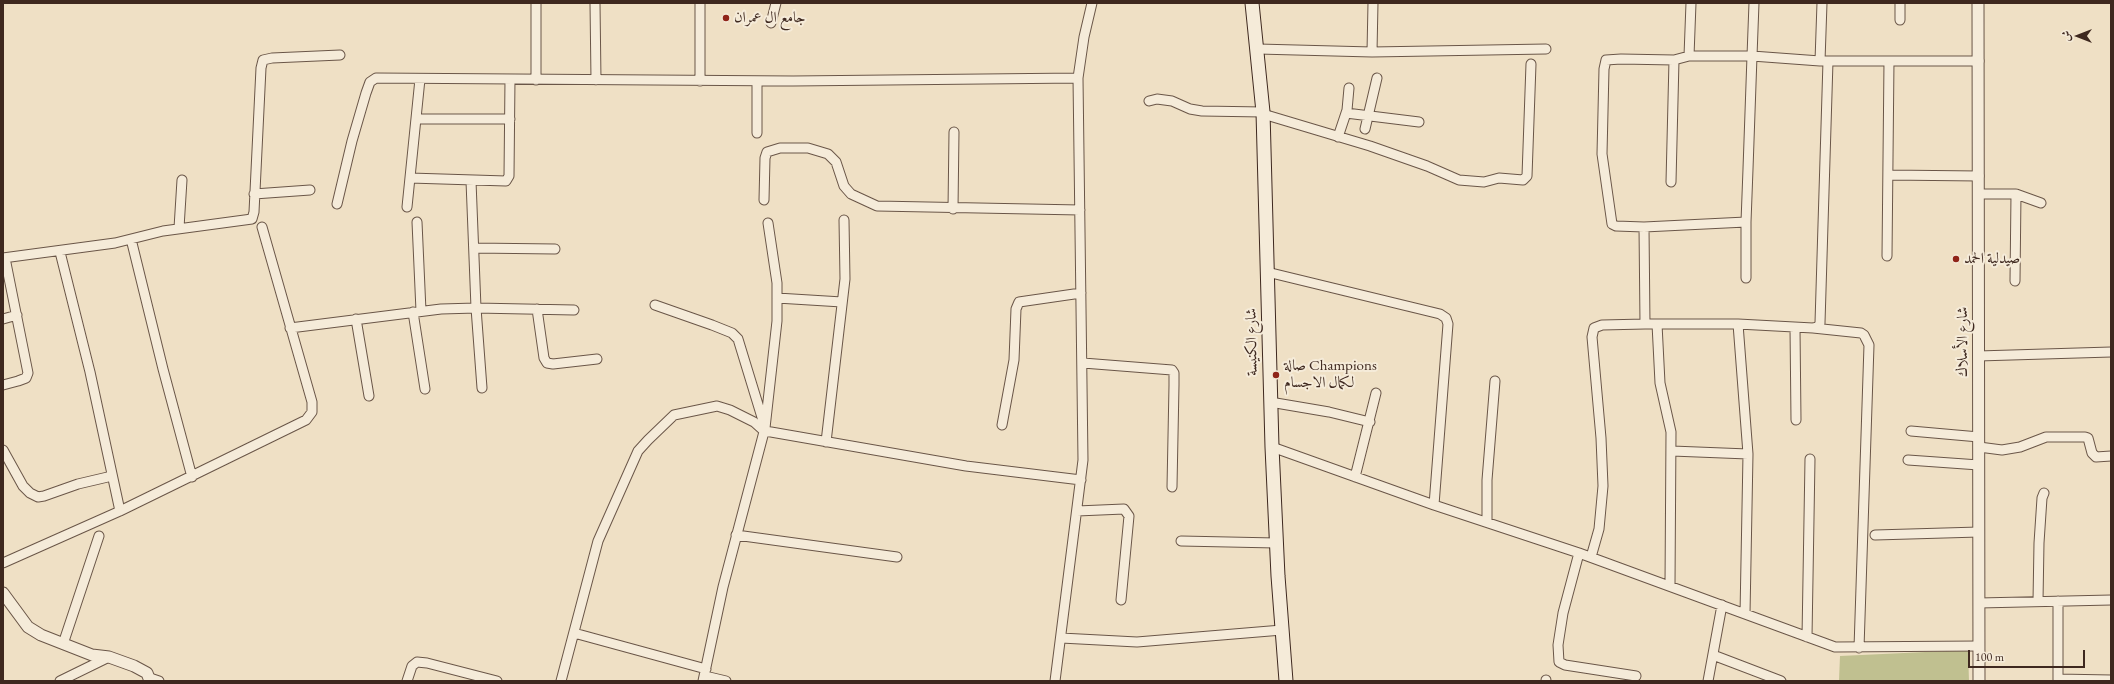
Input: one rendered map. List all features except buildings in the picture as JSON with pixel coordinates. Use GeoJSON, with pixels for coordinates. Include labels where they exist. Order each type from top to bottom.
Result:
{"type":"FeatureCollection","features":[{"type":"Feature","properties":{"kind":"main road","name":"شارع الكنيسة"},"geometry":{"type":"LineString","coordinates":[[1252,3],[1258,49],[1263,113],[1270,402],[1276,544],[1286,681]]}},
{"type":"Feature","properties":{"kind":"street"},"geometry":{"type":"LineString","coordinates":[[536,3],[536,80]]}},
{"type":"Feature","properties":{"kind":"street"},"geometry":{"type":"LineString","coordinates":[[595,3],[596,80]]}},
{"type":"Feature","properties":{"kind":"street"},"geometry":{"type":"LineString","coordinates":[[700,3],[700,80]]}},
{"type":"Feature","properties":{"kind":"street"},"geometry":{"type":"LineString","coordinates":[[771,23],[776,3]]}},
{"type":"Feature","properties":{"kind":"street"},"geometry":{"type":"LineString","coordinates":[[1055,681],[1084,460],[1078,78],[1084,37],[1092,3]]}},
{"type":"Feature","properties":{"kind":"street"},"geometry":{"type":"LineString","coordinates":[[1372,52],[1373,3]]}},
{"type":"Feature","properties":{"kind":"street"},"geometry":{"type":"LineString","coordinates":[[1689,56],[1691,3]]}},
{"type":"Feature","properties":{"kind":"street"},"geometry":{"type":"LineString","coordinates":[[1746,278],[1746,222],[1754,3]]}},
{"type":"Feature","properties":{"kind":"street"},"geometry":{"type":"LineString","coordinates":[[1812,328],[1818,327],[1820,323],[1824,61],[1822,3]]}},
{"type":"Feature","properties":{"kind":"street"},"geometry":{"type":"LineString","coordinates":[[1900,3],[1900,20]]}},
{"type":"Feature","properties":{"kind":"street","name":"شارع الأسلاك"},"geometry":{"type":"LineString","coordinates":[[1978,3],[1979,681]]}},
{"type":"Feature","properties":{"kind":"street"},"geometry":{"type":"LineString","coordinates":[[1258,49],[1372,52],[1546,49]]}},
{"type":"Feature","properties":{"kind":"street"},"geometry":{"type":"LineString","coordinates":[[3,385],[26,378],[28,373],[4,258],[60,252],[131,239],[179,228],[245,222],[252,220],[254,212],[261,68],[263,60],[272,58],[340,54]]}},
{"type":"Feature","properties":{"kind":"street"},"geometry":{"type":"LineString","coordinates":[[1746,222],[1644,227],[1616,226],[1612,224],[1602,154],[1604,69],[1606,60],[1674,60],[1689,56],[1752,56],[1824,61],[1979,61]]}},
{"type":"Feature","properties":{"kind":"street"},"geometry":{"type":"LineString","coordinates":[[1671,182],[1674,60]]}},
{"type":"Feature","properties":{"kind":"street"},"geometry":{"type":"LineString","coordinates":[[1887,256],[1889,61]]}},
{"type":"Feature","properties":{"kind":"street"},"geometry":{"type":"LineString","coordinates":[[1149,101],[1157,99],[1172,101],[1190,109],[1202,111],[1263,113],[1427,166],[1459,180],[1484,182],[1499,178],[1517,181],[1524,180],[1527,176],[1531,64]]}},
{"type":"Feature","properties":{"kind":"street"},"geometry":{"type":"LineString","coordinates":[[337,204],[352,141],[370,82],[376,78],[757,81],[1078,78]]}},
{"type":"Feature","properties":{"kind":"street"},"geometry":{"type":"LineString","coordinates":[[1365,129],[1377,78]]}},
{"type":"Feature","properties":{"kind":"street"},"geometry":{"type":"LineString","coordinates":[[407,207],[420,79]]}},
{"type":"Feature","properties":{"kind":"street"},"geometry":{"type":"LineString","coordinates":[[410,178],[506,181],[509,176],[510,79]]}},
{"type":"Feature","properties":{"kind":"street"},"geometry":{"type":"LineString","coordinates":[[757,81],[757,133]]}},
{"type":"Feature","properties":{"kind":"street"},"geometry":{"type":"LineString","coordinates":[[1338,137],[1346,114],[1349,88]]}},
{"type":"Feature","properties":{"kind":"street"},"geometry":{"type":"LineString","coordinates":[[1346,114],[1419,122]]}},
{"type":"Feature","properties":{"kind":"street"},"geometry":{"type":"LineString","coordinates":[[416,119],[510,119]]}},
{"type":"Feature","properties":{"kind":"street"},"geometry":{"type":"LineString","coordinates":[[953,209],[954,132]]}},
{"type":"Feature","properties":{"kind":"street"},"geometry":{"type":"LineString","coordinates":[[764,200],[765,158],[767,152],[780,148],[808,148],[828,154],[836,162],[844,186],[851,194],[876,206],[953,209],[1080,210]]}},
{"type":"Feature","properties":{"kind":"street"},"geometry":{"type":"LineString","coordinates":[[1888,175],[1979,176]]}},
{"type":"Feature","properties":{"kind":"street"},"geometry":{"type":"LineString","coordinates":[[179,228],[182,180]]}},
{"type":"Feature","properties":{"kind":"street"},"geometry":{"type":"LineString","coordinates":[[471,181],[476,308],[482,388]]}},
{"type":"Feature","properties":{"kind":"street"},"geometry":{"type":"LineString","coordinates":[[254,194],[310,190]]}},
{"type":"Feature","properties":{"kind":"street"},"geometry":{"type":"LineString","coordinates":[[1978,194],[2016,194],[2041,203]]}},
{"type":"Feature","properties":{"kind":"street"},"geometry":{"type":"LineString","coordinates":[[2015,280],[2016,194]]}},
{"type":"Feature","properties":{"kind":"street"},"geometry":{"type":"LineString","coordinates":[[826,442],[845,272],[844,220]]}},
{"type":"Feature","properties":{"kind":"street"},"geometry":{"type":"LineString","coordinates":[[417,222],[417,312],[425,389]]}},
{"type":"Feature","properties":{"kind":"street"},"geometry":{"type":"LineString","coordinates":[[704,675],[736,535],[764,429],[776,321],[777,298],[775,262],[768,223]]}},
{"type":"Feature","properties":{"kind":"street"},"geometry":{"type":"LineString","coordinates":[[3,562],[120,511],[306,420],[312,412],[312,402],[262,227]]}},
{"type":"Feature","properties":{"kind":"street"},"geometry":{"type":"LineString","coordinates":[[1644,227],[1645,324]]}},
{"type":"Feature","properties":{"kind":"street"},"geometry":{"type":"LineString","coordinates":[[131,239],[163,369],[192,476]]}},
{"type":"Feature","properties":{"kind":"street"},"geometry":{"type":"LineString","coordinates":[[474,248],[555,249]]}},
{"type":"Feature","properties":{"kind":"street"},"geometry":{"type":"LineString","coordinates":[[60,252],[90,372],[120,511]]}},
{"type":"Feature","properties":{"kind":"street"},"geometry":{"type":"LineString","coordinates":[[1267,272],[1440,314],[1446,318],[1448,324],[1434,505]]}},
{"type":"Feature","properties":{"kind":"street"},"geometry":{"type":"LineString","coordinates":[[1002,425],[1014,360],[1016,309],[1019,302],[1081,293]]}},
{"type":"Feature","properties":{"kind":"street"},"geometry":{"type":"LineString","coordinates":[[777,298],[842,302]]}},
{"type":"Feature","properties":{"kind":"street"},"geometry":{"type":"LineString","coordinates":[[655,305],[719,327],[732,333],[738,339],[764,429]]}},
{"type":"Feature","properties":{"kind":"street"},"geometry":{"type":"LineString","coordinates":[[290,328],[417,312],[476,308],[574,310]]}},
{"type":"Feature","properties":{"kind":"street"},"geometry":{"type":"LineString","coordinates":[[537,309],[544,358],[547,362],[553,364],[597,359]]}},
{"type":"Feature","properties":{"kind":"street"},"geometry":{"type":"LineString","coordinates":[[3,319],[16,315]]}},
{"type":"Feature","properties":{"kind":"street"},"geometry":{"type":"LineString","coordinates":[[356,319],[369,396]]}},
{"type":"Feature","properties":{"kind":"street"},"geometry":{"type":"LineString","coordinates":[[1657,324],[1660,383],[1668,414],[1672,451],[1670,586]]}},
{"type":"Feature","properties":{"kind":"street"},"geometry":{"type":"LineString","coordinates":[[1591,557],[1600,529],[1603,486],[1601,438],[1592,337],[1594,328],[1602,325],[1738,324],[1812,328],[1861,333],[1864,335],[1869,345],[1859,648]]}},
{"type":"Feature","properties":{"kind":"street"},"geometry":{"type":"LineString","coordinates":[[1738,324],[1748,454],[1745,614]]}},
{"type":"Feature","properties":{"kind":"street"},"geometry":{"type":"LineString","coordinates":[[1795,328],[1796,420]]}},
{"type":"Feature","properties":{"kind":"street"},"geometry":{"type":"LineString","coordinates":[[1978,356],[2111,352]]}},
{"type":"Feature","properties":{"kind":"street"},"geometry":{"type":"LineString","coordinates":[[1083,363],[1172,370],[1174,373],[1172,487]]}},
{"type":"Feature","properties":{"kind":"street"},"geometry":{"type":"LineString","coordinates":[[1486,522],[1487,480],[1495,381]]}},
{"type":"Feature","properties":{"kind":"street"},"geometry":{"type":"LineString","coordinates":[[1355,477],[1370,422],[1376,393]]}},
{"type":"Feature","properties":{"kind":"street"},"geometry":{"type":"LineString","coordinates":[[1270,402],[1329,412],[1370,422]]}},
{"type":"Feature","properties":{"kind":"street"},"geometry":{"type":"LineString","coordinates":[[562,681],[598,540],[638,452],[648,440],[674,415],[706,407],[717,406],[730,410],[754,422],[764,429],[826,442],[966,466],[1081,480]]}},
{"type":"Feature","properties":{"kind":"street"},"geometry":{"type":"LineString","coordinates":[[1911,431],[1979,442],[2002,450],[2020,447],[2046,437],[2085,437],[2088,438],[2092,453],[2096,457],[2111,456]]}},
{"type":"Feature","properties":{"kind":"street"},"geometry":{"type":"LineString","coordinates":[[1272,447],[1434,505],[1591,557],[1835,647],[1979,646]]}},
{"type":"Feature","properties":{"kind":"street"},"geometry":{"type":"LineString","coordinates":[[3,450],[23,486],[30,493],[38,497],[78,484],[112,476]]}},
{"type":"Feature","properties":{"kind":"street"},"geometry":{"type":"LineString","coordinates":[[1672,451],[1748,454]]}},
{"type":"Feature","properties":{"kind":"street"},"geometry":{"type":"LineString","coordinates":[[1807,637],[1810,459]]}},
{"type":"Feature","properties":{"kind":"street"},"geometry":{"type":"LineString","coordinates":[[1908,460],[1979,465]]}},
{"type":"Feature","properties":{"kind":"street"},"geometry":{"type":"LineString","coordinates":[[2038,601],[2042,498],[2044,493]]}},
{"type":"Feature","properties":{"kind":"street"},"geometry":{"type":"LineString","coordinates":[[1077,511],[1120,509],[1127,511],[1129,516],[1120,600]]}},
{"type":"Feature","properties":{"kind":"street"},"geometry":{"type":"LineString","coordinates":[[1875,535],[1979,532]]}},
{"type":"Feature","properties":{"kind":"street"},"geometry":{"type":"LineString","coordinates":[[736,535],[897,557]]}},
{"type":"Feature","properties":{"kind":"street"},"geometry":{"type":"LineString","coordinates":[[63,644],[99,536]]}},
{"type":"Feature","properties":{"kind":"street"},"geometry":{"type":"LineString","coordinates":[[1181,541],[1276,544]]}},
{"type":"Feature","properties":{"kind":"street"},"geometry":{"type":"LineString","coordinates":[[1579,553],[1563,613],[1558,645],[1559,662],[1565,665],[1636,676]]}},
{"type":"Feature","properties":{"kind":"street"},"geometry":{"type":"LineString","coordinates":[[3,593],[28,627],[41,635],[92,655],[109,657],[147,673],[153,680]]}},
{"type":"Feature","properties":{"kind":"street"},"geometry":{"type":"LineString","coordinates":[[1979,603],[2111,600]]}},
{"type":"Feature","properties":{"kind":"street"},"geometry":{"type":"LineString","coordinates":[[2058,601],[2058,680],[2111,680]]}},
{"type":"Feature","properties":{"kind":"street"},"geometry":{"type":"LineString","coordinates":[[1708,681],[1722,605]]}},
{"type":"Feature","properties":{"kind":"street"},"geometry":{"type":"LineString","coordinates":[[1061,638],[1138,642],[1282,630]]}},
{"type":"Feature","properties":{"kind":"street"},"geometry":{"type":"LineString","coordinates":[[574,633],[726,681]]}},
{"type":"Feature","properties":{"kind":"street"},"geometry":{"type":"LineString","coordinates":[[1713,655],[1781,681]]}},
{"type":"Feature","properties":{"kind":"street"},"geometry":{"type":"LineString","coordinates":[[60,681],[109,657]]}},
{"type":"Feature","properties":{"kind":"street"},"geometry":{"type":"LineString","coordinates":[[407,681],[412,666],[417,662],[498,681]]}},
{"type":"Feature","properties":{"kind":"green space"},"geometry":{"type":"Polygon","coordinates":[[[1968,650],[1969,681],[1839,681],[1840,656],[1968,650]]]}},
{"type":"Feature","properties":{"kind":"place","name":"جامع ال عمران"},"geometry":{"type":"Point","coordinates":[726,18]}},
{"type":"Feature","properties":{"kind":"place","name":"صيدلية الحمد"},"geometry":{"type":"Point","coordinates":[1956,259]}},
{"type":"Feature","properties":{"kind":"place","name":"صالة Champions لكمال الاجسام"},"geometry":{"type":"Point","coordinates":[1276,375]}}]}
